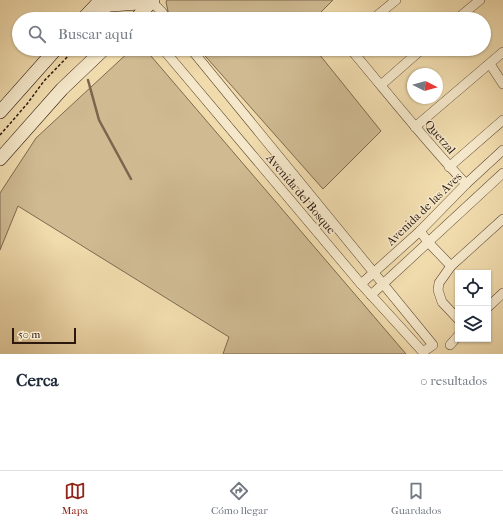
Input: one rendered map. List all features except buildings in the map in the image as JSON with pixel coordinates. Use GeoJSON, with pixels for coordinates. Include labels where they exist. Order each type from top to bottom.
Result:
{"type":"FeatureCollection","features":[{"type":"Feature","properties":{"kind":"main road"},"geometry":{"type":"LineString","coordinates":[[90,12],[111,5],[137,1],[153,1]]}},
{"type":"Feature","properties":{"kind":"main road"},"geometry":{"type":"LineString","coordinates":[[137,1],[138,12]]}},
{"type":"Feature","properties":{"kind":"main road"},"geometry":{"type":"LineString","coordinates":[[144,12],[153,1]]}},
{"type":"Feature","properties":{"kind":"main road"},"geometry":{"type":"LineString","coordinates":[[0,112],[50,56]]}},
{"type":"Feature","properties":{"kind":"main road"},"geometry":{"type":"LineString","coordinates":[[62,89],[70,71],[84,56]]}},
{"type":"Feature","properties":{"kind":"main road"},"geometry":{"type":"LineString","coordinates":[[0,159],[62,89],[97,56]]}},
{"type":"Feature","properties":{"kind":"street"},"geometry":{"type":"LineString","coordinates":[[382,12],[396,0]]}},
{"type":"Feature","properties":{"kind":"street"},"geometry":{"type":"LineString","coordinates":[[465,12],[480,0]]}},
{"type":"Feature","properties":{"kind":"street"},"geometry":{"type":"LineString","coordinates":[[153,1],[162,12]]}},
{"type":"Feature","properties":{"kind":"street"},"geometry":{"type":"LineString","coordinates":[[415,127],[503,52]]}},
{"type":"Feature","properties":{"kind":"street","name":"Avenida del Bosque"},"geometry":{"type":"LineString","coordinates":[[169,56],[371,295],[423,352],[433,345],[197,56]]}},
{"type":"Feature","properties":{"kind":"street","name":"Quetzal"},"geometry":{"type":"LineString","coordinates":[[356,56],[449,167],[466,184]]}},
{"type":"Feature","properties":{"kind":"street"},"geometry":{"type":"LineString","coordinates":[[380,85],[414,56]]}},
{"type":"Feature","properties":{"kind":"street"},"geometry":{"type":"LineString","coordinates":[[490,64],[503,84]]}},
{"type":"Feature","properties":{"kind":"street"},"geometry":{"type":"LineString","coordinates":[[449,167],[503,120]]}},
{"type":"Feature","properties":{"kind":"street","name":"Avenida de las Aves"},"geometry":{"type":"LineString","coordinates":[[362,284],[420,231],[466,184],[503,150]]}},
{"type":"Feature","properties":{"kind":"street"},"geometry":{"type":"LineString","coordinates":[[371,295],[503,173]]}},
{"type":"Feature","properties":{"kind":"street"},"geometry":{"type":"LineString","coordinates":[[455,316],[442,302],[438,290],[439,283],[451,266],[503,219]]}},
{"type":"Feature","properties":{"kind":"street"},"geometry":{"type":"LineString","coordinates":[[420,231],[428,242],[451,266]]}},
{"type":"Feature","properties":{"kind":"street"},"geometry":{"type":"LineString","coordinates":[[489,306],[503,293]]}},
{"type":"Feature","properties":{"kind":"street"},"geometry":{"type":"LineString","coordinates":[[450,345],[455,339]]}},
{"type":"Feature","properties":{"kind":"path"},"geometry":{"type":"LineString","coordinates":[[0,135],[27,104],[44,81],[68,56]]}},
{"type":"Feature","properties":{"kind":"shaded area"},"geometry":{"type":"Polygon","coordinates":[[[167,0],[333,0],[321,12],[168,12],[167,0]]]}},
{"type":"Feature","properties":{"kind":"shaded area"},"geometry":{"type":"Polygon","coordinates":[[[124,56],[151,56],[406,354],[223,354],[229,337],[18,206],[0,250],[0,193],[36,138],[124,56]]]}},
{"type":"Feature","properties":{"kind":"shaded area"},"geometry":{"type":"Polygon","coordinates":[[[205,56],[321,56],[381,131],[323,189],[205,56]]]}},
{"type":"Feature","properties":{"kind":"waterway"},"geometry":{"type":"LineString","coordinates":[[88,80],[99,120],[131,179]]}}]}
